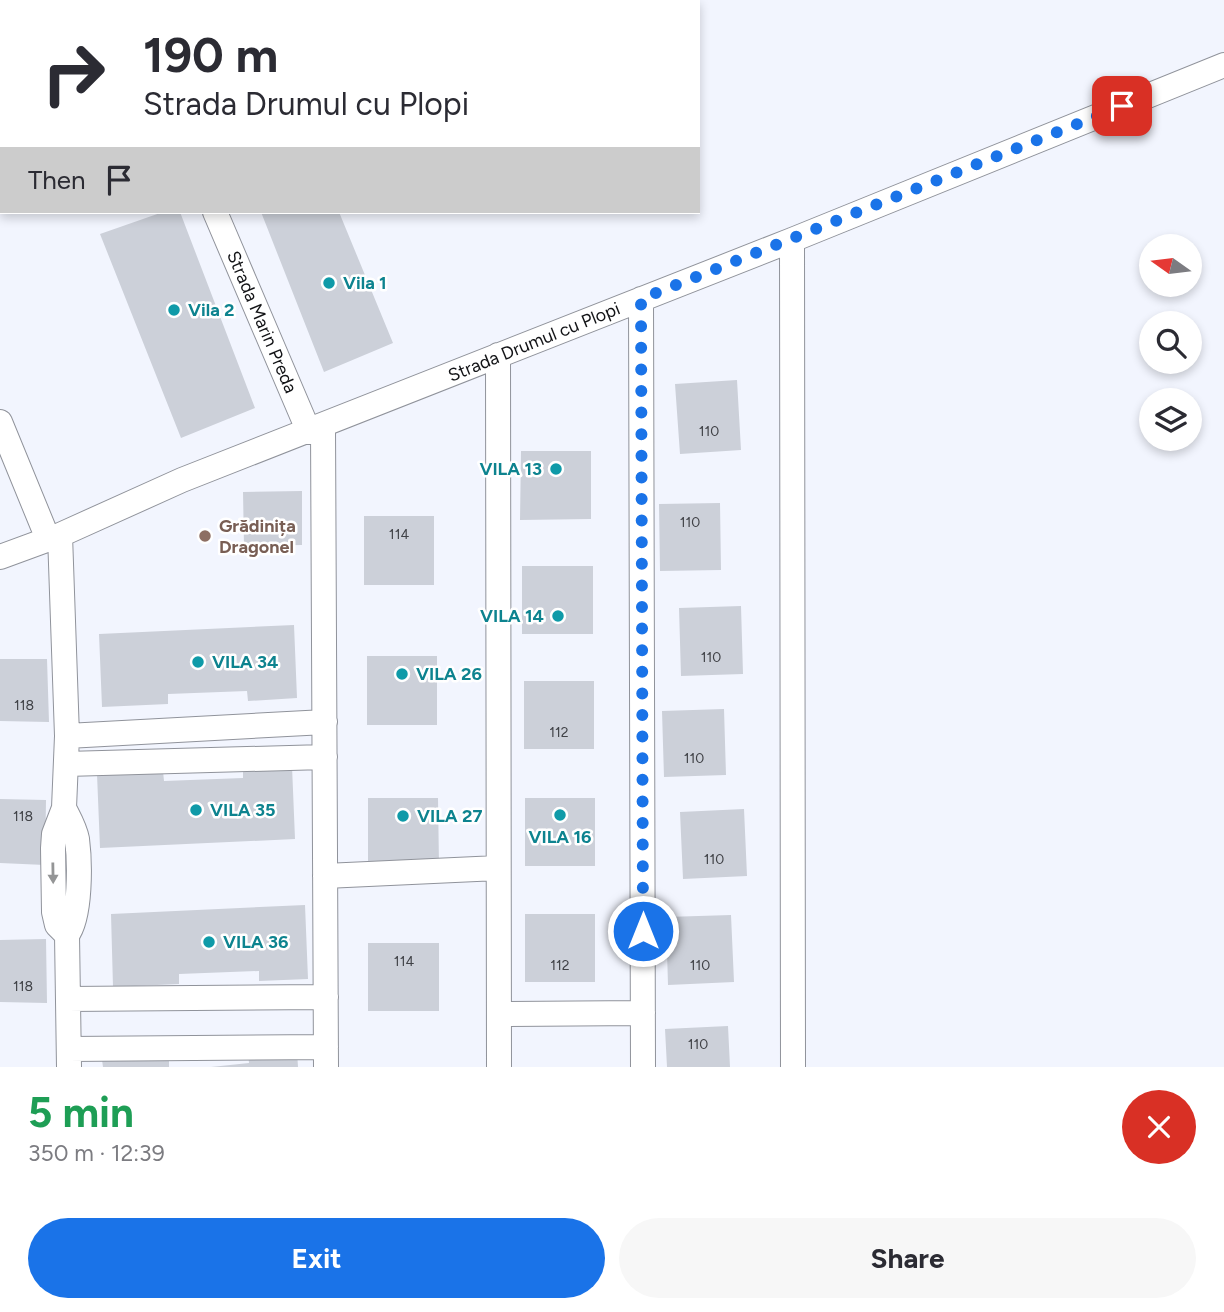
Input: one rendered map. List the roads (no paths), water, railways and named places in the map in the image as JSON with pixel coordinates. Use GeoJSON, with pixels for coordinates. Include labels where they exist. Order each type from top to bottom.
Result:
{"type":"FeatureCollection","features":[{"type":"Feature","properties":{"kind":"street","name":"Strada Drumul cu Plopi"},"geometry":{"type":"LineString","coordinates":[[0,557],[54,537],[182,480],[792,240],[1224,65]]}},
{"type":"Feature","properties":{"kind":"street","name":"Strada Marin Preda"},"geometry":{"type":"LineString","coordinates":[[216,214],[316,429]]}},
{"type":"Feature","properties":{"kind":"street"},"geometry":{"type":"LineString","coordinates":[[792,240],[793,1067]]}},
{"type":"Feature","properties":{"kind":"street"},"geometry":{"type":"LineString","coordinates":[[641,299],[643,1067]]}},
{"type":"Feature","properties":{"kind":"street"},"geometry":{"type":"LineString","coordinates":[[498,355],[499,1067]]}},
{"type":"Feature","properties":{"kind":"street"},"geometry":{"type":"LineString","coordinates":[[0,422],[54,537],[67,736],[64,808],[77,840],[77,914],[67,935],[69,1058],[326,1057],[325,722],[316,429]]}},
{"type":"Feature","properties":{"kind":"street"},"geometry":{"type":"LineString","coordinates":[[67,736],[325,722]]}},
{"type":"Feature","properties":{"kind":"street"},"geometry":{"type":"LineString","coordinates":[[66,764],[325,757]]}},
{"type":"Feature","properties":{"kind":"street"},"geometry":{"type":"LineString","coordinates":[[325,876],[498,868]]}},
{"type":"Feature","properties":{"kind":"street"},"geometry":{"type":"LineString","coordinates":[[68,999],[326,997]]}},
{"type":"Feature","properties":{"kind":"street"},"geometry":{"type":"LineString","coordinates":[[499,1014],[643,1013]]}},
{"type":"Feature","properties":{"kind":"place","name":"Vila 1"},"geometry":{"type":"Point","coordinates":[329,283]}},
{"type":"Feature","properties":{"kind":"place","name":"Vila 2"},"geometry":{"type":"Point","coordinates":[174,310]}},
{"type":"Feature","properties":{"kind":"place","name":"VILA 13"},"geometry":{"type":"Point","coordinates":[556,469]}},
{"type":"Feature","properties":{"kind":"place","name":"Grădinița Dragonel"},"geometry":{"type":"Point","coordinates":[205,536]}},
{"type":"Feature","properties":{"kind":"place","name":"VILA 14"},"geometry":{"type":"Point","coordinates":[558,616]}},
{"type":"Feature","properties":{"kind":"place","name":"VILA 34"},"geometry":{"type":"Point","coordinates":[198,662]}},
{"type":"Feature","properties":{"kind":"place","name":"VILA 26"},"geometry":{"type":"Point","coordinates":[402,674]}},
{"type":"Feature","properties":{"kind":"place","name":"VILA 35"},"geometry":{"type":"Point","coordinates":[196,810]}},
{"type":"Feature","properties":{"kind":"place","name":"VILA 16"},"geometry":{"type":"Point","coordinates":[560,815]}},
{"type":"Feature","properties":{"kind":"place","name":"VILA 27"},"geometry":{"type":"Point","coordinates":[403,816]}},
{"type":"Feature","properties":{"kind":"place","name":"VILA 36"},"geometry":{"type":"Point","coordinates":[209,942]}}]}
